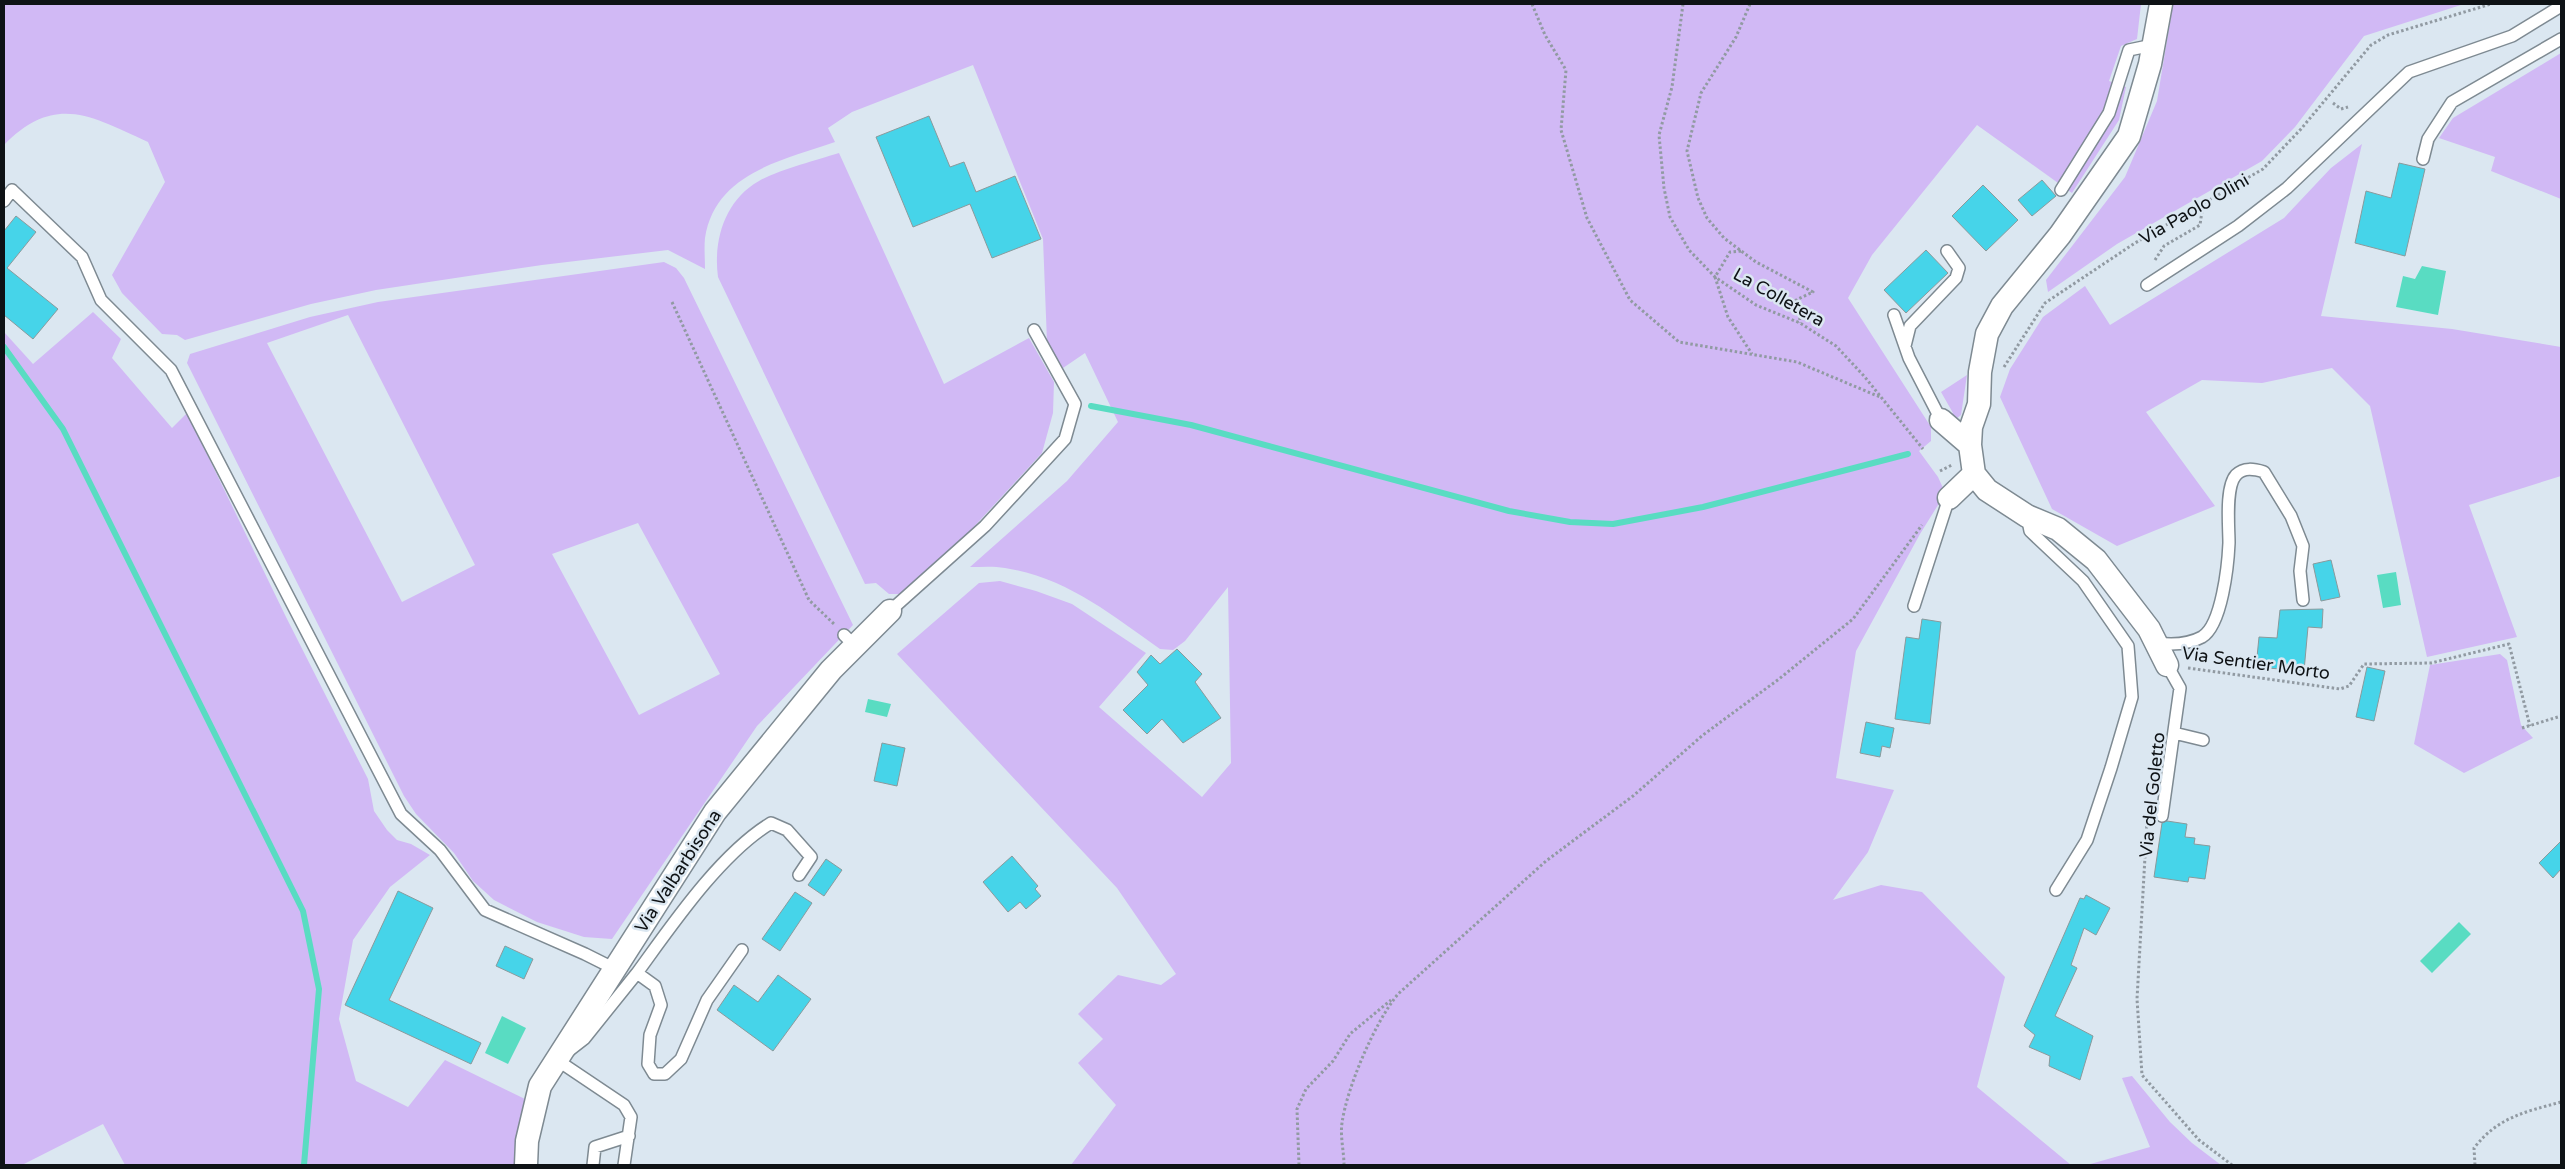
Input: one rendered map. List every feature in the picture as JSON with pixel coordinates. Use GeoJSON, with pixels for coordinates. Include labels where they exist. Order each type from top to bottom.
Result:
{"type":"FeatureCollection","features":[{"type":"Feature","properties":{"kind":"street"},"geometry":{"type":"LineString","coordinates":[[2160,4],[2150,64],[2129,136],[2060,235],[2002,306],[1987,334],[1980,372],[1978,404],[1970,436],[1974,474],[1987,490],[2027,516],[2058,529],[2096,560],[2149,629],[2167,665]]}},
{"type":"Feature","properties":{"kind":"street"},"geometry":{"type":"LineString","coordinates":[[1941,420],[1970,436]]}},
{"type":"Feature","properties":{"kind":"street"},"geometry":{"type":"LineString","coordinates":[[1949,498],[1974,474]]}},
{"type":"Feature","properties":{"kind":"street","name":"Via Valbarbisona"},"geometry":{"type":"LineString","coordinates":[[526,1165],[528,1141],[540,1086],[557,1060],[626,971],[714,812],[850,640],[890,611]]}},
{"type":"Feature","properties":{"kind":"lane"},"geometry":{"type":"LineString","coordinates":[[2147,285],[2238,226],[2287,188],[2409,72],[2512,36],[2561,6]]}},
{"type":"Feature","properties":{"kind":"lane"},"geometry":{"type":"LineString","coordinates":[[2422,160],[2428,139],[2452,102],[2561,39]]}},
{"type":"Feature","properties":{"kind":"lane"},"geometry":{"type":"LineString","coordinates":[[2061,190],[2109,113],[2129,50],[2153,45]]}},
{"type":"Feature","properties":{"kind":"lane"},"geometry":{"type":"LineString","coordinates":[[4,201],[12,190],[82,257],[101,300],[171,370],[401,814],[440,850],[485,910],[626,971],[655,986],[661,1005],[650,1035],[648,1064],[654,1074],[660,1075],[681,1059],[707,1000],[742,950]]}},
{"type":"Feature","properties":{"kind":"lane"},"geometry":{"type":"LineString","coordinates":[[1905,346],[1910,326],[1956,278],[1959,268],[1947,251]]}},
{"type":"Feature","properties":{"kind":"lane"},"geometry":{"type":"LineString","coordinates":[[1894,316],[1905,346],[1941,420]]}},
{"type":"Feature","properties":{"kind":"lane"},"geometry":{"type":"LineString","coordinates":[[890,611],[985,526],[1065,439],[1075,404],[1034,330]]}},
{"type":"Feature","properties":{"kind":"lane"},"geometry":{"type":"LineString","coordinates":[[2157,643],[2182,643],[2203,636],[2213,625],[2220,605],[2226,569],[2229,495],[2234,476],[2252,468],[2264,472],[2291,516],[2303,546],[2300,571],[2303,600]]}},
{"type":"Feature","properties":{"kind":"lane"},"geometry":{"type":"LineString","coordinates":[[1914,606],[1949,498]]}},
{"type":"Feature","properties":{"kind":"lane"},"geometry":{"type":"LineString","coordinates":[[2027,516],[2030,531],[2083,581],[2128,646],[2132,697],[2088,840],[2056,890]]}},
{"type":"Feature","properties":{"kind":"lane"},"geometry":{"type":"LineString","coordinates":[[2162,816],[2180,688],[2167,665]]}},
{"type":"Feature","properties":{"kind":"lane"},"geometry":{"type":"LineString","coordinates":[[2174,733],[2203,740]]}},
{"type":"Feature","properties":{"kind":"lane"},"geometry":{"type":"LineString","coordinates":[[626,971],[742,844],[771,823],[787,830],[811,857],[799,875]]}},
{"type":"Feature","properties":{"kind":"lane"},"geometry":{"type":"LineString","coordinates":[[557,1060],[624,1106],[631,1117],[624,1165]]}},
{"type":"Feature","properties":{"kind":"lane"},"geometry":{"type":"LineString","coordinates":[[593,1165],[595,1146],[628,1136]]}},
{"type":"Feature","properties":{"kind":"path"},"geometry":{"type":"LineString","coordinates":[[1532,4],[1546,35],[1566,70],[1561,130],[1587,218],[1630,300],[1679,342],[1797,362],[1880,397]]}},
{"type":"Feature","properties":{"kind":"path","name":"La Colletera"},"geometry":{"type":"LineString","coordinates":[[1683,4],[1672,87],[1659,136],[1664,188],[1670,217],[1688,250],[1715,277],[1756,304],[1800,324],[1836,346],[1923,448]]}},
{"type":"Feature","properties":{"kind":"path"},"geometry":{"type":"LineString","coordinates":[[1750,4],[1736,37],[1701,94],[1687,151],[1698,198],[1707,218],[1724,238],[1756,262],[1813,292],[1796,300],[1799,303],[1800,324]]}},
{"type":"Feature","properties":{"kind":"path","name":"Via Paolo Olini"},"geometry":{"type":"LineString","coordinates":[[2000,372],[2045,303],[2135,243],[2263,169],[2301,128],[2371,45],[2382,38],[2491,4]]}},
{"type":"Feature","properties":{"kind":"path"},"geometry":{"type":"LineString","coordinates":[[2155,260],[2164,246],[2200,225],[2204,204]]}},
{"type":"Feature","properties":{"kind":"path"},"geometry":{"type":"LineString","coordinates":[[1743,252],[1730,252],[1715,277],[1728,317],[1752,354]]}},
{"type":"Feature","properties":{"kind":"path"},"geometry":{"type":"LineString","coordinates":[[672,302],[809,600],[850,640]]}},
{"type":"Feature","properties":{"kind":"path"},"geometry":{"type":"LineString","coordinates":[[1299,1165],[1297,1109],[1306,1089],[1333,1061],[1350,1034],[1398,994],[1546,862],[1633,796],[1703,735],[1779,679],[1853,618],[1926,521]]}},
{"type":"Feature","properties":{"kind":"path","name":"Via Sentier Morto"},"geometry":{"type":"LineString","coordinates":[[2167,665],[2340,689],[2349,686],[2364,664],[2431,663],[2510,644],[2530,726]]}},
{"type":"Feature","properties":{"kind":"path"},"geometry":{"type":"LineString","coordinates":[[2522,728],[2561,716]]}},
{"type":"Feature","properties":{"kind":"path","name":"Via del Goletto"},"geometry":{"type":"LineString","coordinates":[[2147,816],[2137,999],[2142,1075],[2199,1140],[2232,1165]]}},
{"type":"Feature","properties":{"kind":"path"},"geometry":{"type":"LineString","coordinates":[[1344,1165],[1342,1124],[1356,1075],[1388,1007],[1398,994]]}},
{"type":"Feature","properties":{"kind":"path"},"geometry":{"type":"LineString","coordinates":[[2475,1165],[2474,1148],[2486,1133],[2506,1119],[2561,1102]]}},
{"type":"Feature","properties":{"kind":"shaded area"},"geometry":{"type":"Polygon","coordinates":[[[4,4],[2141,4],[2137,39],[2121,46],[2109,81],[2126,87],[2119,120],[2072,193],[1977,125],[1872,255],[1848,298],[1931,427],[1931,441],[1919,451],[1938,477],[1943,488],[1943,497],[1920,534],[1856,651],[1836,778],[1894,790],[1868,852],[1833,900],[1881,885],[1922,892],[2005,977],[1977,1087],[2071,1165],[1071,1165],[1116,1105],[1078,1063],[1103,1039],[1078,1014],[1118,975],[1161,985],[1176,974],[1117,888],[897,654],[979,583],[1000,581],[1072,604],[1146,653],[1099,707],[1202,797],[1231,763],[1228,587],[1185,641],[1173,650],[1160,649],[1087,599],[1048,580],[1005,568],[970,567],[1067,481],[1118,422],[1085,353],[1063,368],[1047,342],[1043,239],[973,65],[852,112],[828,128],[835,142],[774,163],[754,172],[737,184],[722,198],[711,216],[705,238],[705,269],[668,250],[542,265],[376,290],[311,304],[185,340],[177,335],[162,334],[122,293],[112,275],[165,182],[148,142],[91,118],[74,114],[57,114],[40,119],[22,129],[4,145],[4,4]]]}},
{"type":"Feature","properties":{"kind":"shaded area"},"geometry":{"type":"Polygon","coordinates":[[[2173,4],[2464,4],[2364,36],[2295,127],[2262,161],[2117,244],[2048,292],[2046,280],[2125,177],[2157,101],[2173,4]]]}},
{"type":"Feature","properties":{"kind":"shaded area"},"geometry":{"type":"Polygon","coordinates":[[[2561,53],[2561,199],[2491,171],[2495,157],[2439,138],[2453,118],[2561,53]]]}},
{"type":"Feature","properties":{"kind":"shaded area"},"geometry":{"type":"Polygon","coordinates":[[[2362,144],[2321,316],[2452,329],[2561,347],[2561,476],[2469,505],[2517,637],[2427,657],[2370,406],[2332,368],[2262,383],[2202,380],[2146,412],[2215,506],[2117,546],[2052,509],[2000,397],[2010,369],[2043,317],[2085,286],[2110,325],[2284,218],[2331,168],[2362,144]]]}},
{"type":"Feature","properties":{"kind":"shaded area"},"geometry":{"type":"Polygon","coordinates":[[[839,153],[944,384],[1029,338],[1054,382],[1053,413],[1042,453],[970,531],[900,594],[889,594],[876,583],[865,584],[718,277],[718,249],[724,222],[730,210],[747,189],[767,177],[787,169],[839,153]]]}},
{"type":"Feature","properties":{"kind":"shaded area"},"geometry":{"type":"Polygon","coordinates":[[[664,262],[676,268],[684,278],[853,625],[757,726],[612,939],[584,937],[537,922],[494,900],[473,881],[454,853],[416,814],[404,796],[187,363],[190,354],[310,317],[378,302],[664,262]],[[348,315],[267,343],[402,602],[475,565],[348,315]],[[638,523],[552,554],[639,715],[720,674],[638,523]]]}},
{"type":"Feature","properties":{"kind":"shaded area"},"geometry":{"type":"Polygon","coordinates":[[[2422,266],[2446,271],[2438,315],[2396,307],[2403,276],[2415,279],[2422,266]]]}},
{"type":"Feature","properties":{"kind":"shaded area"},"geometry":{"type":"Polygon","coordinates":[[[93,312],[121,339],[112,358],[172,428],[187,413],[286,617],[368,779],[374,811],[387,830],[397,840],[411,844],[430,855],[390,887],[353,940],[339,1019],[356,1081],[408,1107],[445,1060],[525,1099],[514,1165],[125,1165],[103,1124],[22,1165],[4,1165],[4,332],[33,364],[93,312]]]}},
{"type":"Feature","properties":{"kind":"shaded area"},"geometry":{"type":"Polygon","coordinates":[[[1967,375],[1961,415],[1956,419],[1941,420],[1953,413],[1941,392],[1967,375]]]}},
{"type":"Feature","properties":{"kind":"shaded area"},"geometry":{"type":"Polygon","coordinates":[[[2396,572],[2401,605],[2383,608],[2377,575],[2396,572]]]}},
{"type":"Feature","properties":{"kind":"shaded area"},"geometry":{"type":"Polygon","coordinates":[[[2500,654],[2507,660],[2521,725],[2533,738],[2464,773],[2414,744],[2430,665],[2500,654]]]}},
{"type":"Feature","properties":{"kind":"shaded area"},"geometry":{"type":"Polygon","coordinates":[[[868,699],[891,704],[887,717],[865,712],[868,699]]]}},
{"type":"Feature","properties":{"kind":"shaded area"},"geometry":{"type":"Polygon","coordinates":[[[2459,922],[2471,934],[2432,973],[2420,961],[2459,922]]]}},
{"type":"Feature","properties":{"kind":"shaded area"},"geometry":{"type":"Polygon","coordinates":[[[502,1016],[526,1028],[508,1064],[485,1053],[502,1016]]]}},
{"type":"Feature","properties":{"kind":"shaded area"},"geometry":{"type":"Polygon","coordinates":[[[2132,1076],[2170,1122],[2192,1143],[2221,1165],[2087,1165],[2150,1147],[2122,1078],[2132,1076]]]}},
{"type":"Feature","properties":{"kind":"building"},"geometry":{"type":"Polygon","coordinates":[[[929,116],[950,167],[964,162],[976,192],[1015,176],[1041,239],[992,258],[970,204],[913,227],[876,137],[929,116]]]}},
{"type":"Feature","properties":{"kind":"building"},"geometry":{"type":"Polygon","coordinates":[[[2399,163],[2425,169],[2405,256],[2355,243],[2366,191],[2391,198],[2399,163]]]}},
{"type":"Feature","properties":{"kind":"building"},"geometry":{"type":"Polygon","coordinates":[[[2042,180],[2056,196],[2032,216],[2018,200],[2042,180]]]}},
{"type":"Feature","properties":{"kind":"building"},"geometry":{"type":"Polygon","coordinates":[[[1983,185],[2018,220],[1986,251],[1952,216],[1983,185]]]}},
{"type":"Feature","properties":{"kind":"building"},"geometry":{"type":"Polygon","coordinates":[[[16,216],[36,232],[7,268],[58,309],[33,339],[4,315],[4,231],[16,216]]]}},
{"type":"Feature","properties":{"kind":"building"},"geometry":{"type":"Polygon","coordinates":[[[1926,250],[1948,273],[1906,313],[1884,290],[1926,250]]]}},
{"type":"Feature","properties":{"kind":"building"},"geometry":{"type":"Polygon","coordinates":[[[2331,560],[2340,597],[2321,601],[2313,564],[2331,560]]]}},
{"type":"Feature","properties":{"kind":"building"},"geometry":{"type":"Polygon","coordinates":[[[2323,609],[2322,628],[2308,627],[2304,671],[2256,667],[2259,637],[2277,638],[2280,610],[2323,609]]]}},
{"type":"Feature","properties":{"kind":"building"},"geometry":{"type":"Polygon","coordinates":[[[1922,619],[1941,622],[1930,724],[1895,719],[1906,637],[1919,639],[1922,619]]]}},
{"type":"Feature","properties":{"kind":"building"},"geometry":{"type":"Polygon","coordinates":[[[1177,649],[1202,674],[1195,682],[1221,718],[1183,743],[1162,719],[1147,734],[1123,710],[1148,685],[1137,672],[1151,655],[1160,664],[1177,649]]]}},
{"type":"Feature","properties":{"kind":"building"},"geometry":{"type":"Polygon","coordinates":[[[2367,667],[2385,671],[2374,721],[2356,717],[2367,667]]]}},
{"type":"Feature","properties":{"kind":"building"},"geometry":{"type":"Polygon","coordinates":[[[1866,722],[1894,728],[1890,748],[1882,746],[1880,757],[1860,753],[1866,722]]]}},
{"type":"Feature","properties":{"kind":"building"},"geometry":{"type":"Polygon","coordinates":[[[882,743],[905,748],[897,786],[874,781],[882,743]]]}},
{"type":"Feature","properties":{"kind":"building"},"geometry":{"type":"Polygon","coordinates":[[[2167,821],[2187,824],[2185,837],[2195,838],[2194,844],[2210,846],[2205,879],[2189,877],[2188,882],[2154,877],[2162,823],[2167,821]]]}},
{"type":"Feature","properties":{"kind":"building"},"geometry":{"type":"Polygon","coordinates":[[[2561,841],[2561,869],[2553,878],[2539,863],[2561,841]]]}},
{"type":"Feature","properties":{"kind":"building"},"geometry":{"type":"Polygon","coordinates":[[[1012,856],[1038,886],[1035,889],[1041,896],[1026,909],[1020,902],[1008,912],[983,882],[1012,856]]]}},
{"type":"Feature","properties":{"kind":"building"},"geometry":{"type":"Polygon","coordinates":[[[826,859],[842,870],[824,896],[808,885],[826,859]]]}},
{"type":"Feature","properties":{"kind":"building"},"geometry":{"type":"Polygon","coordinates":[[[398,891],[433,908],[389,1000],[481,1043],[471,1064],[345,1005],[398,891]]]}},
{"type":"Feature","properties":{"kind":"building"},"geometry":{"type":"Polygon","coordinates":[[[795,892],[812,903],[780,951],[762,939],[795,892]]]}},
{"type":"Feature","properties":{"kind":"building"},"geometry":{"type":"Polygon","coordinates":[[[2086,895],[2110,908],[2096,935],[2084,928],[2071,965],[2077,968],[2055,1016],[2093,1036],[2080,1080],[2049,1066],[2050,1056],[2029,1047],[2035,1035],[2024,1026],[2080,898],[2084,899],[2086,895]]]}},
{"type":"Feature","properties":{"kind":"building"},"geometry":{"type":"Polygon","coordinates":[[[505,946],[533,959],[524,979],[496,966],[505,946]]]}},
{"type":"Feature","properties":{"kind":"building"},"geometry":{"type":"Polygon","coordinates":[[[778,975],[811,999],[773,1051],[717,1010],[734,985],[758,1002],[778,975]]]}},
{"type":"Feature","properties":{"kind":"waterway"},"geometry":{"type":"LineString","coordinates":[[4,347],[63,429],[303,911],[319,989],[304,1165]]}},
{"type":"Feature","properties":{"kind":"waterway"},"geometry":{"type":"LineString","coordinates":[[1091,406],[1191,425],[1509,511],[1570,522],[1613,524],[1703,507],[1908,454]]}}]}
